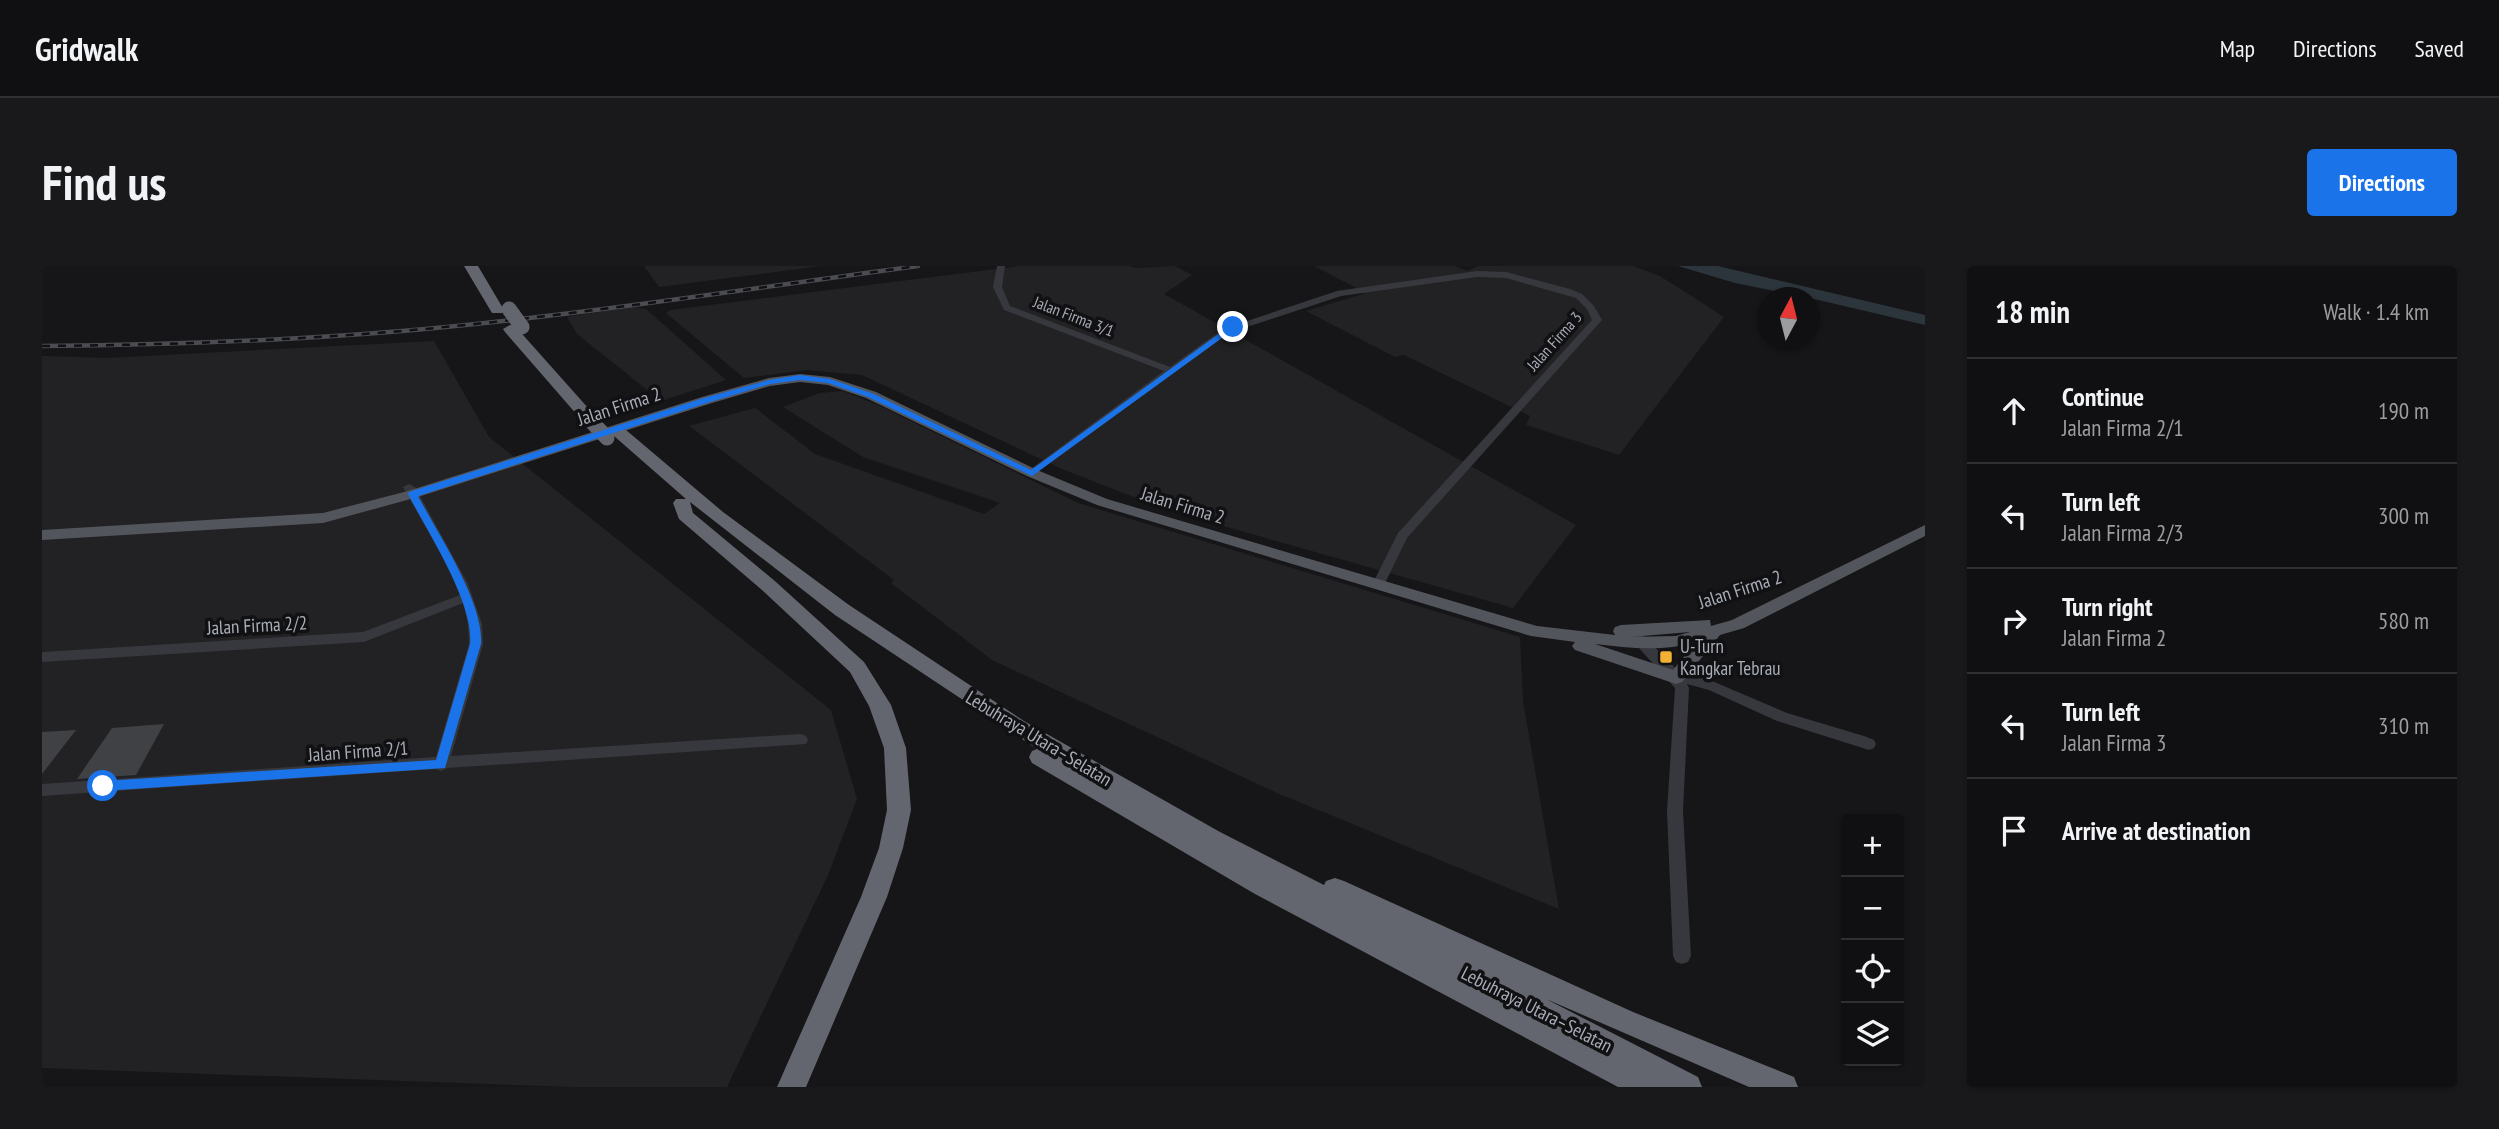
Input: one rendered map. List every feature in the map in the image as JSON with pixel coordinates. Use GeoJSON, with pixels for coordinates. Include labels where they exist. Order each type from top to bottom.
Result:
{"type":"FeatureCollection","features":[{"type":"Feature","properties":{"kind":"highway","name":"Lebuhraya Utara–Selatan"},"geometry":{"type":"LineString","coordinates":[[471,266],[516,328],[614,436],[682,503],[834,620],[914,676],[1102,796],[1647,1087]]}},
{"type":"Feature","properties":{"kind":"highway","name":"Lebuhraya Utara–Selatan"},"geometry":{"type":"LineString","coordinates":[[481,266],[503,309]]}},
{"type":"Feature","properties":{"kind":"highway","name":"Lebuhraya Utara–Selatan"},"geometry":{"type":"LineString","coordinates":[[614,436],[842,610],[1016,727],[1211,839],[1688,1087]]}},
{"type":"Feature","properties":{"kind":"highway"},"geometry":{"type":"LineString","coordinates":[[682,503],[685,515],[769,586],[857,667],[880,705],[895,748],[899,810],[891,848],[874,897],[791,1087]]}},
{"type":"Feature","properties":{"kind":"highway"},"geometry":{"type":"LineString","coordinates":[[1211,839],[1231,839],[1432,935],[1623,1021],[1784,1087]]}},
{"type":"Feature","properties":{"kind":"main road","name":"Jalan Firma 2"},"geometry":{"type":"LineString","coordinates":[[42,535],[302,521],[346,513],[707,400],[769,382],[800,378],[830,381],[871,395],[1102,502],[1516,617],[1637,638],[1702,625],[1804,590]]}},
{"type":"Feature","properties":{"kind":"main road","name":"Jalan Firma 2"},"geometry":{"type":"LineString","coordinates":[[42,528],[304,514],[411,491]]}},
{"type":"Feature","properties":{"kind":"main road"},"geometry":{"type":"LineString","coordinates":[[1804,590],[1925,530]]}},
{"type":"Feature","properties":{"kind":"main road","name":"Jalan Firma 2"},"geometry":{"type":"LineString","coordinates":[[1380,581],[1537,632],[1676,642],[1738,624],[1804,590]]}},
{"type":"Feature","properties":{"kind":"main road"},"geometry":{"type":"LineString","coordinates":[[1537,632],[1676,678],[1713,633]]}},
{"type":"Feature","properties":{"kind":"street","name":"Jalan Firma 3/1"},"geometry":{"type":"LineString","coordinates":[[1001,266],[996,277],[1001,300],[1007,307],[1171,371]]}},
{"type":"Feature","properties":{"kind":"street","name":"Jalan Firma 3"},"geometry":{"type":"LineString","coordinates":[[1037,470],[1233,327],[1340,293],[1477,274],[1506,275],[1579,296],[1591,308],[1597,320],[1402,536],[1380,581]]}},
{"type":"Feature","properties":{"kind":"street"},"geometry":{"type":"LineString","coordinates":[[411,491],[467,597],[477,632],[476,644],[441,765]]}},
{"type":"Feature","properties":{"kind":"street","name":"Jalan Firma 2/2"},"geometry":{"type":"LineString","coordinates":[[42,657],[364,637],[467,597]]}},
{"type":"Feature","properties":{"kind":"street"},"geometry":{"type":"LineString","coordinates":[[1637,638],[1676,678],[1683,695],[1675,811],[1682,956]]}},
{"type":"Feature","properties":{"kind":"street"},"geometry":{"type":"LineString","coordinates":[[1676,678],[1696,681],[1784,718],[1842,733],[1870,744]]}},
{"type":"Feature","properties":{"kind":"street","name":"Jalan Firma 2/1"},"geometry":{"type":"LineString","coordinates":[[42,790],[441,765],[677,746],[801,740]]}},
{"type":"Feature","properties":{"kind":"shaded area"},"geometry":{"type":"Polygon","coordinates":[[[644,266],[821,266],[659,287],[644,266]]]}},
{"type":"Feature","properties":{"kind":"shaded area"},"geometry":{"type":"Polygon","coordinates":[[[1019,266],[1175,266],[1192,275],[1164,294],[1576,525],[1513,608],[1167,510],[1062,469],[862,375],[807,370],[744,378],[666,313],[670,310],[1019,266]]]}},
{"type":"Feature","properties":{"kind":"shaded area"},"geometry":{"type":"Polygon","coordinates":[[[1314,266],[1455,266],[1467,271],[1478,266],[1633,266],[1660,276],[1724,317],[1619,455],[1526,425],[1530,416],[1404,355],[1395,357],[1306,311],[1366,293],[1314,266]]]}},
{"type":"Feature","properties":{"kind":"shaded area"},"geometry":{"type":"Polygon","coordinates":[[[1678,266],[1718,266],[1807,287],[1757,287],[1678,266]]]}},
{"type":"Feature","properties":{"kind":"shaded area"},"geometry":{"type":"Polygon","coordinates":[[[1820,290],[1925,315],[1925,325],[1820,300],[1820,290]]]}},
{"type":"Feature","properties":{"kind":"shaded area"},"geometry":{"type":"Polygon","coordinates":[[[633,307],[646,309],[726,380],[661,401],[577,334],[567,317],[633,307]]]}},
{"type":"Feature","properties":{"kind":"shaded area"},"geometry":{"type":"Polygon","coordinates":[[[434,341],[489,437],[831,710],[857,799],[828,875],[727,1087],[572,1087],[42,1068],[42,356],[107,358],[434,341]]]}},
{"type":"Feature","properties":{"kind":"shaded area"},"geometry":{"type":"Polygon","coordinates":[[[843,391],[880,406],[1078,503],[1520,637],[1523,701],[1559,909],[1277,793],[992,660],[891,583],[894,580],[689,426],[755,408],[815,454],[984,514],[1000,503],[863,457],[783,407],[820,393],[843,391]]]}},
{"type":"Feature","properties":{"kind":"building"},"geometry":{"type":"Polygon","coordinates":[[[164,724],[136,775],[77,779],[112,728],[164,724]]]}},
{"type":"Feature","properties":{"kind":"building"},"geometry":{"type":"Polygon","coordinates":[[[76,730],[42,774],[42,732],[76,730]]]}},
{"type":"Feature","properties":{"kind":"railway"},"geometry":{"type":"LineString","coordinates":[[42,346],[222,342],[402,331],[596,310],[918,266]]}},
{"type":"Feature","properties":{"kind":"place","name":"U-Turn Kangkar Tebrau"},"geometry":{"type":"Point","coordinates":[1666,657]}},
{"type":"Feature","properties":{"kind":"route"},"geometry":{"type":"LineString","coordinates":[[103,786],[441,765],[476,644],[477,632],[467,597],[413,494],[707,400],[769,382],[800,378],[830,381],[871,395],[1032,474],[1233,327]]}}]}
